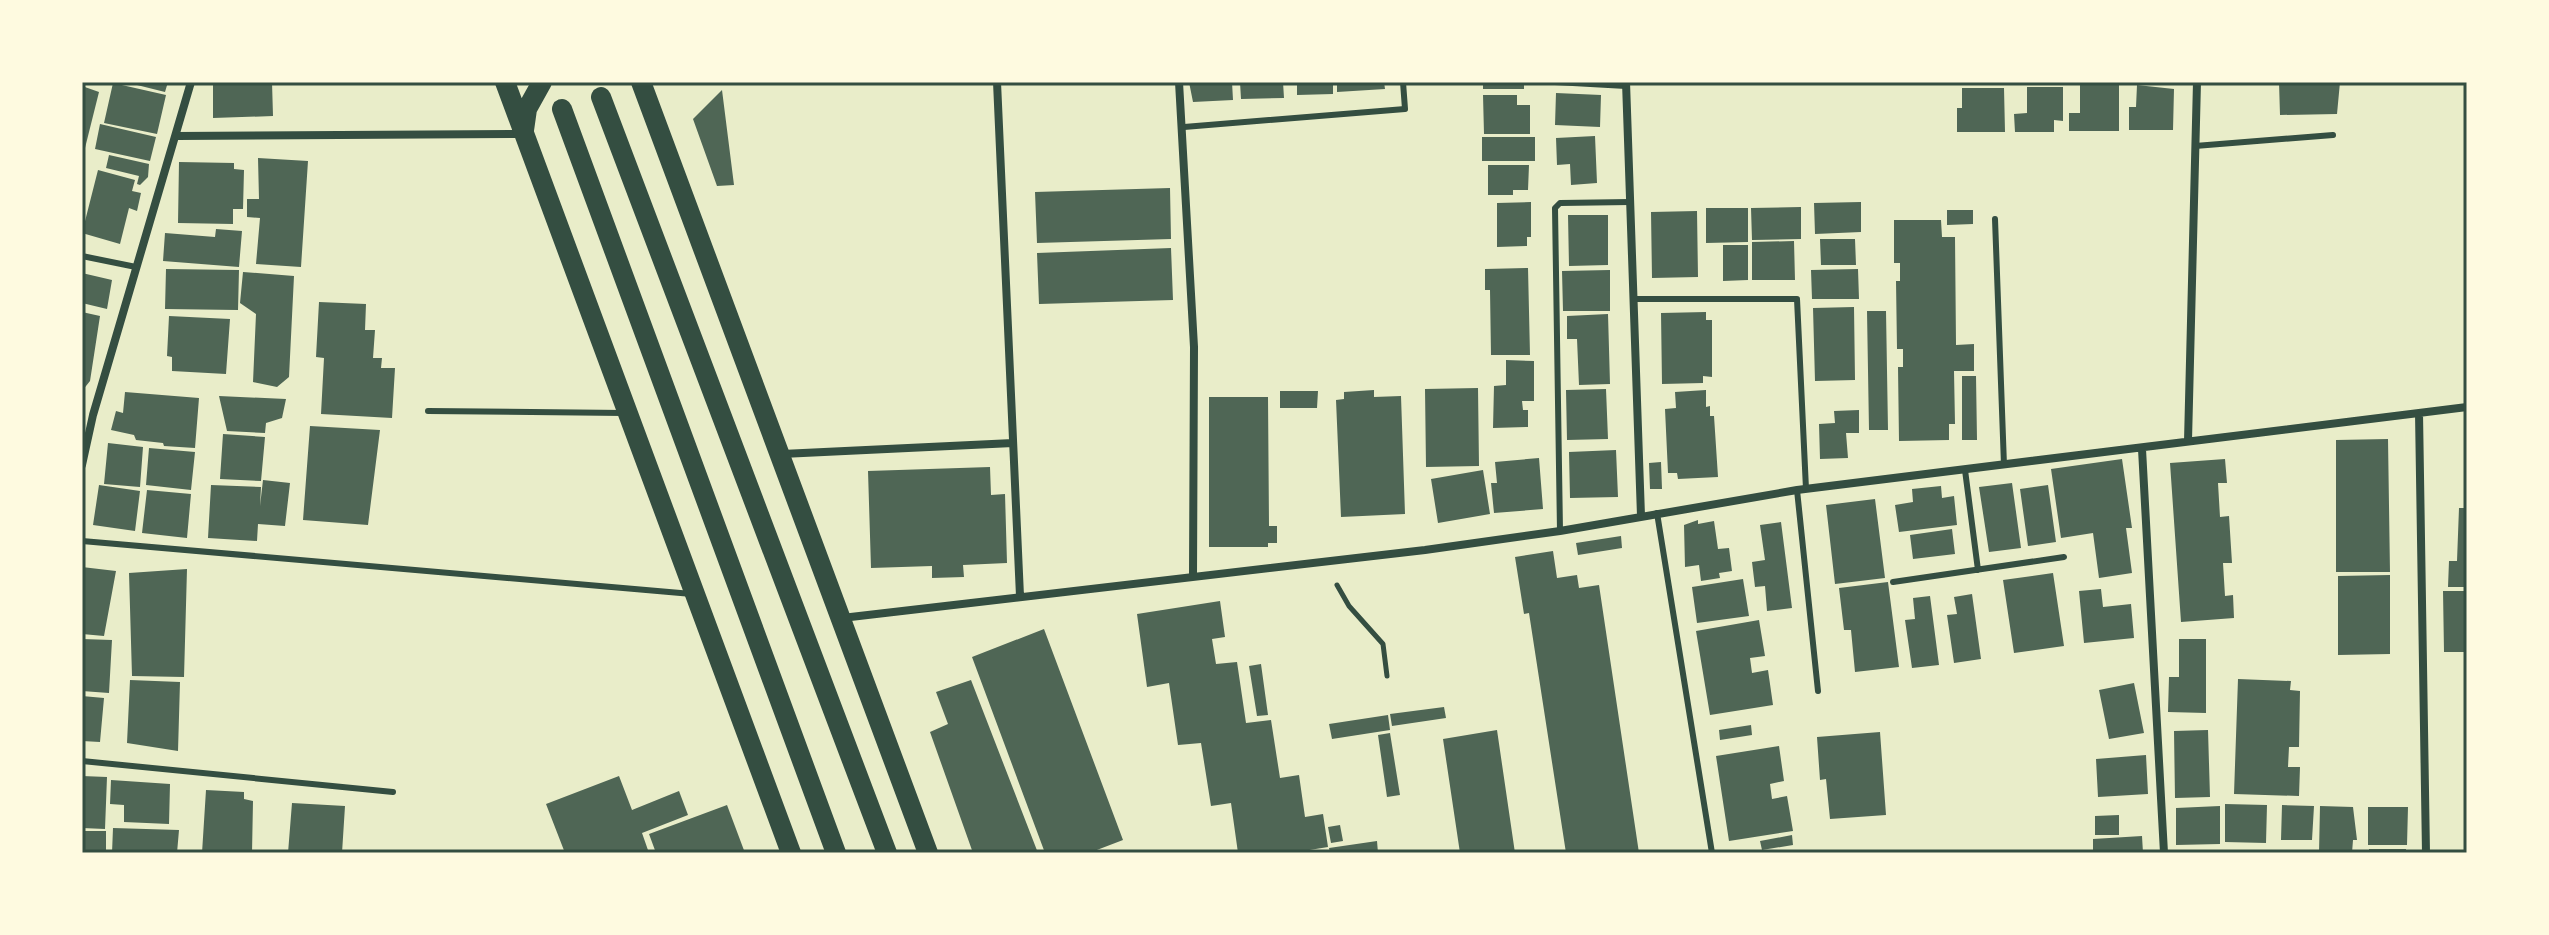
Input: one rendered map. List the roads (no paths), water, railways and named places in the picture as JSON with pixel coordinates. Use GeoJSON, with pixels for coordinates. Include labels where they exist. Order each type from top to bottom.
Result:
{"type":"FeatureCollection","features":[{"type":"Feature","properties":{"kind":"main road"},"geometry":{"type":"LineString","coordinates":[[505,82],[791,853]]}},
{"type":"Feature","properties":{"kind":"main road"},"geometry":{"type":"LineString","coordinates":[[523,134],[527,109],[542,82]]}},
{"type":"Feature","properties":{"kind":"main road"},"geometry":{"type":"LineString","coordinates":[[641,82],[928,853]]}},
{"type":"Feature","properties":{"kind":"main road"},"geometry":{"type":"LineString","coordinates":[[601,97],[887,853]]}},
{"type":"Feature","properties":{"kind":"main road"},"geometry":{"type":"LineString","coordinates":[[562,109],[836,853]]}},
{"type":"Feature","properties":{"kind":"street"},"geometry":{"type":"LineString","coordinates":[[82,465],[93,415],[191,82]]}},
{"type":"Feature","properties":{"kind":"street"},"geometry":{"type":"LineString","coordinates":[[997,82],[1020,596]]}},
{"type":"Feature","properties":{"kind":"street"},"geometry":{"type":"LineString","coordinates":[[1179,82],[1184,127],[1194,347],[1193,576]]}},
{"type":"Feature","properties":{"kind":"street"},"geometry":{"type":"LineString","coordinates":[[2188,441],[2197,82]]}},
{"type":"Feature","properties":{"kind":"street"},"geometry":{"type":"LineString","coordinates":[[1626,84],[1641,516]]}},
{"type":"Feature","properties":{"kind":"street"},"geometry":{"type":"LineString","coordinates":[[177,136],[523,134]]}},
{"type":"Feature","properties":{"kind":"street"},"geometry":{"type":"LineString","coordinates":[[841,618],[1560,531],[1802,490],[2467,407]]}},
{"type":"Feature","properties":{"kind":"street"},"geometry":{"type":"LineString","coordinates":[[82,412],[93,415]]}},
{"type":"Feature","properties":{"kind":"street"},"geometry":{"type":"LineString","coordinates":[[2419,413],[2426,853]]}},
{"type":"Feature","properties":{"kind":"street"},"geometry":{"type":"LineString","coordinates":[[779,454],[1013,443]]}},
{"type":"Feature","properties":{"kind":"street"},"geometry":{"type":"LineString","coordinates":[[2142,449],[2164,853]]}},
{"type":"Feature","properties":{"kind":"lane"},"geometry":{"type":"LineString","coordinates":[[1184,127],[1405,109],[1403,82]]}},
{"type":"Feature","properties":{"kind":"lane"},"geometry":{"type":"LineString","coordinates":[[1555,82],[1626,84]]}},
{"type":"Feature","properties":{"kind":"lane"},"geometry":{"type":"LineString","coordinates":[[2195,146],[2333,135]]}},
{"type":"Feature","properties":{"kind":"lane"},"geometry":{"type":"LineString","coordinates":[[1560,531],[1556,204],[1630,202]]}},
{"type":"Feature","properties":{"kind":"lane"},"geometry":{"type":"LineString","coordinates":[[1995,219],[2004,465]]}},
{"type":"Feature","properties":{"kind":"lane"},"geometry":{"type":"LineString","coordinates":[[82,256],[136,267]]}},
{"type":"Feature","properties":{"kind":"lane"},"geometry":{"type":"LineString","coordinates":[[1633,299],[1797,299],[1802,490],[1818,691]]}},
{"type":"Feature","properties":{"kind":"lane"},"geometry":{"type":"LineString","coordinates":[[428,411],[629,413]]}},
{"type":"Feature","properties":{"kind":"lane"},"geometry":{"type":"LineString","coordinates":[[1965,470],[1978,570]]}},
{"type":"Feature","properties":{"kind":"lane"},"geometry":{"type":"LineString","coordinates":[[1657,513],[1712,853]]}},
{"type":"Feature","properties":{"kind":"lane"},"geometry":{"type":"LineString","coordinates":[[82,541],[695,595]]}},
{"type":"Feature","properties":{"kind":"lane"},"geometry":{"type":"LineString","coordinates":[[1893,582],[2064,557]]}},
{"type":"Feature","properties":{"kind":"lane"},"geometry":{"type":"LineString","coordinates":[[82,761],[393,792]]}},
{"type":"Feature","properties":{"kind":"lane"},"geometry":{"type":"LineString","coordinates":[[2257,853],[2267,853]]}}]}
